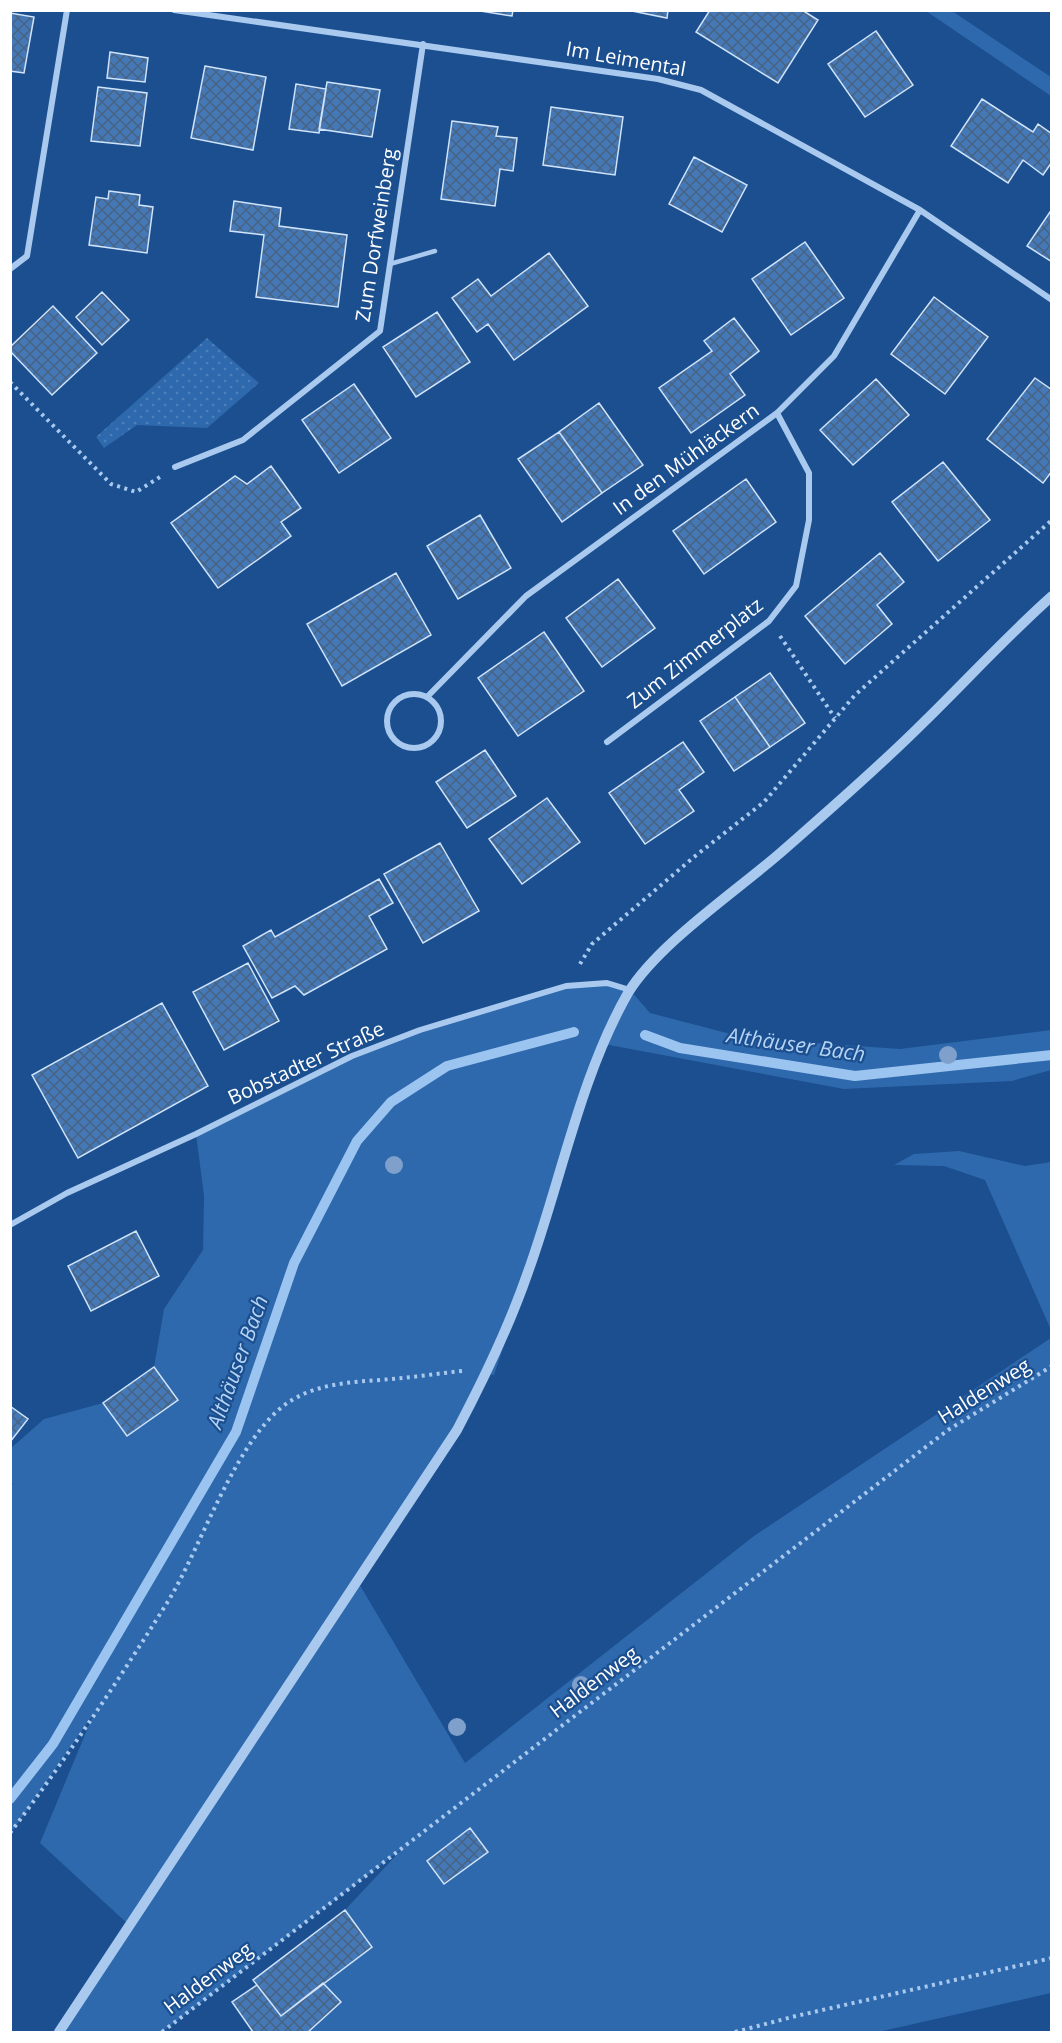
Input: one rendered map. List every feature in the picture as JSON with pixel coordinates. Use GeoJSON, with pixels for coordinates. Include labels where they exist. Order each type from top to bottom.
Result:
{"type":"FeatureCollection","features":[{"type":"Feature","properties":{"kind":"street"},"geometry":{"type":"LineString","coordinates":[[10,269],[27,256],[67,10]]}},
{"type":"Feature","properties":{"kind":"street","name":"Im Leimental"},"geometry":{"type":"LineString","coordinates":[[174,10],[658,79],[701,90],[920,210],[1052,300]]}},
{"type":"Feature","properties":{"kind":"street","name":"Zum Dorfweinberg"},"geometry":{"type":"LineString","coordinates":[[175,466],[243,440],[380,331],[423,44]]}},
{"type":"Feature","properties":{"kind":"street","name":"In den Mühläckern"},"geometry":{"type":"LineString","coordinates":[[427,697],[526,596],[777,413],[834,356],[920,210]]}},
{"type":"Feature","properties":{"kind":"street","name":"Zum Zimmerplatz"},"geometry":{"type":"LineString","coordinates":[[607,742],[770,621],[796,586],[809,520],[809,473],[777,413]]}},
{"type":"Feature","properties":{"kind":"street"},"geometry":{"type":"LineString","coordinates":[[59,2032],[456,1430],[489,1368],[528,1272],[597,1061],[614,1020],[630,990],[645,970],[687,931],[780,854],[925,722],[1000,643],[1052,596]]}},
{"type":"Feature","properties":{"kind":"street"},"geometry":{"type":"LineString","coordinates":[[416,693],[427,697],[439,710],[442,722],[438,733],[425,746],[414,748],[398,744],[386,725],[388,711],[394,701],[404,695],[416,693]]}},
{"type":"Feature","properties":{"kind":"street","name":"Bobstadter Straße"},"geometry":{"type":"LineString","coordinates":[[10,1225],[67,1193],[196,1134],[352,1056],[420,1030],[566,986],[607,983],[630,990]]}},
{"type":"Feature","properties":{"kind":"lane"},"geometry":{"type":"LineString","coordinates":[[390,264],[435,251]]}},
{"type":"Feature","properties":{"kind":"path"},"geometry":{"type":"LineString","coordinates":[[10,382],[111,484],[136,492],[175,466]]}},
{"type":"Feature","properties":{"kind":"path"},"geometry":{"type":"LineString","coordinates":[[566,986],[592,944],[694,857],[764,802],[855,695],[1052,520]]}},
{"type":"Feature","properties":{"kind":"path"},"geometry":{"type":"LineString","coordinates":[[770,621],[835,718]]}},
{"type":"Feature","properties":{"kind":"path","name":"Haldenweg"},"geometry":{"type":"LineString","coordinates":[[162,2032],[948,1430],[1052,1366]]}},
{"type":"Feature","properties":{"kind":"path"},"geometry":{"type":"LineString","coordinates":[[10,1833],[44,1788],[168,1601],[250,1443],[270,1416],[292,1400],[314,1390],[347,1383],[489,1368]]}},
{"type":"Feature","properties":{"kind":"path"},"geometry":{"type":"LineString","coordinates":[[735,2032],[1052,1958]]}},
{"type":"Feature","properties":{"kind":"shaded area"},"geometry":{"type":"Polygon","coordinates":[[[926,11],[952,11],[1051,77],[1051,96],[926,11]]]}},
{"type":"Feature","properties":{"kind":"shaded area"},"geometry":{"type":"Polygon","coordinates":[[[207,338],[259,383],[207,428],[137,425],[104,448],[96,437],[207,338]]]}},
{"type":"Feature","properties":{"kind":"shaded area"},"geometry":{"type":"Polygon","coordinates":[[[607,983],[630,990],[650,1013],[746,1038],[900,1049],[1051,1030],[1051,1070],[1012,1081],[844,1089],[604,1044],[494,1375],[486,1374],[358,1582],[465,1763],[754,1536],[1051,1338],[1051,1993],[878,2032],[308,2032],[341,2002],[323,1983],[372,1947],[345,1910],[403,1848],[162,2032],[59,2032],[130,1926],[40,1843],[94,1713],[11,1833],[10,1488],[13,1484],[11,1482],[10,1449],[44,1419],[103,1403],[127,1436],[178,1400],[154,1367],[164,1309],[203,1250],[204,1196],[196,1134],[352,1056],[420,1030],[566,986],[607,983]]]}},
{"type":"Feature","properties":{"kind":"shaded area"},"geometry":{"type":"Polygon","coordinates":[[[959,1151],[1025,1166],[1051,1162],[1051,1330],[985,1180],[944,1166],[894,1165],[914,1154],[959,1151]]]}},
{"type":"Feature","properties":{"kind":"building"},"geometry":{"type":"Polygon","coordinates":[[[474,10],[513,10],[512,16],[474,10]]]}},
{"type":"Feature","properties":{"kind":"building"},"geometry":{"type":"Polygon","coordinates":[[[627,10],[668,10],[667,18],[627,10]]]}},
{"type":"Feature","properties":{"kind":"building"},"geometry":{"type":"Polygon","coordinates":[[[710,10],[802,10],[818,20],[778,83],[696,32],[710,10]]]}},
{"type":"Feature","properties":{"kind":"building"},"geometry":{"type":"Polygon","coordinates":[[[10,13],[34,17],[24,73],[10,71],[10,13]]]}},
{"type":"Feature","properties":{"kind":"building"},"geometry":{"type":"Polygon","coordinates":[[[876,31],[913,85],[865,117],[828,64],[876,31]]]}},
{"type":"Feature","properties":{"kind":"building"},"geometry":{"type":"Polygon","coordinates":[[[110,52],[148,58],[145,82],[107,78],[110,52]]]}},
{"type":"Feature","properties":{"kind":"building"},"geometry":{"type":"Polygon","coordinates":[[[205,66],[266,77],[253,150],[191,138],[205,66]]]}},
{"type":"Feature","properties":{"kind":"building"},"geometry":{"type":"Polygon","coordinates":[[[327,82],[380,90],[372,137],[319,129],[327,82]]]}},
{"type":"Feature","properties":{"kind":"building"},"geometry":{"type":"Polygon","coordinates":[[[296,84],[326,89],[319,133],[289,129],[296,84]]]}},
{"type":"Feature","properties":{"kind":"building"},"geometry":{"type":"Polygon","coordinates":[[[98,87],[147,93],[140,146],[91,141],[98,87]]]}},
{"type":"Feature","properties":{"kind":"building"},"geometry":{"type":"Polygon","coordinates":[[[982,99],[1033,132],[1038,124],[1052,134],[1052,162],[1043,175],[1023,160],[1008,183],[951,146],[982,99]]]}},
{"type":"Feature","properties":{"kind":"building"},"geometry":{"type":"Polygon","coordinates":[[[551,107],[623,117],[615,175],[543,165],[551,107]]]}},
{"type":"Feature","properties":{"kind":"building"},"geometry":{"type":"Polygon","coordinates":[[[452,121],[498,127],[496,136],[517,138],[513,171],[500,169],[495,206],[441,199],[452,121]]]}},
{"type":"Feature","properties":{"kind":"building"},"geometry":{"type":"Polygon","coordinates":[[[694,157],[747,185],[722,232],[669,204],[694,157]]]}},
{"type":"Feature","properties":{"kind":"building"},"geometry":{"type":"Polygon","coordinates":[[[109,191],[140,195],[139,205],[153,207],[147,253],[89,245],[96,197],[108,199],[109,191]]]}},
{"type":"Feature","properties":{"kind":"building"},"geometry":{"type":"Polygon","coordinates":[[[234,201],[281,208],[279,226],[347,235],[338,307],[256,297],[264,235],[230,231],[234,201]]]}},
{"type":"Feature","properties":{"kind":"building"},"geometry":{"type":"Polygon","coordinates":[[[1052,209],[1052,262],[1027,246],[1052,209]]]}},
{"type":"Feature","properties":{"kind":"building"},"geometry":{"type":"Polygon","coordinates":[[[805,242],[844,298],[791,335],[752,279],[805,242]]]}},
{"type":"Feature","properties":{"kind":"building"},"geometry":{"type":"Polygon","coordinates":[[[549,253],[588,306],[514,360],[488,324],[477,332],[452,298],[478,279],[491,296],[549,253]]]}},
{"type":"Feature","properties":{"kind":"building"},"geometry":{"type":"Polygon","coordinates":[[[102,292],[129,320],[102,345],[76,317],[102,292]]]}},
{"type":"Feature","properties":{"kind":"building"},"geometry":{"type":"Polygon","coordinates":[[[934,297],[988,337],[945,394],[891,354],[934,297]]]}},
{"type":"Feature","properties":{"kind":"building"},"geometry":{"type":"Polygon","coordinates":[[[53,306],[97,353],[52,395],[10,351],[10,347],[53,306]]]}},
{"type":"Feature","properties":{"kind":"building"},"geometry":{"type":"Polygon","coordinates":[[[437,312],[470,362],[416,397],[383,347],[437,312]]]}},
{"type":"Feature","properties":{"kind":"building"},"geometry":{"type":"Polygon","coordinates":[[[734,318],[759,351],[730,374],[745,395],[691,433],[659,388],[712,351],[704,341],[734,318]]]}},
{"type":"Feature","properties":{"kind":"building"},"geometry":{"type":"Polygon","coordinates":[[[1035,378],[1052,390],[1052,471],[1043,483],[987,439],[1035,378]]]}},
{"type":"Feature","properties":{"kind":"building"},"geometry":{"type":"Polygon","coordinates":[[[876,379],[909,415],[853,465],[820,430],[876,379]]]}},
{"type":"Feature","properties":{"kind":"building"},"geometry":{"type":"Polygon","coordinates":[[[354,384],[391,438],[339,473],[302,420],[354,384]]]}},
{"type":"Feature","properties":{"kind":"building"},"geometry":{"type":"Polygon","coordinates":[[[599,403],[643,465],[602,493],[559,432],[599,403]]]}},
{"type":"Feature","properties":{"kind":"building"},"geometry":{"type":"Polygon","coordinates":[[[559,432],[602,493],[562,522],[518,459],[559,432]]]}},
{"type":"Feature","properties":{"kind":"building"},"geometry":{"type":"Polygon","coordinates":[[[943,462],[990,520],[938,561],[892,502],[943,462]]]}},
{"type":"Feature","properties":{"kind":"building"},"geometry":{"type":"Polygon","coordinates":[[[271,466],[301,508],[281,522],[291,536],[218,588],[171,523],[235,476],[247,484],[271,466]]]}},
{"type":"Feature","properties":{"kind":"building"},"geometry":{"type":"Polygon","coordinates":[[[746,479],[776,522],[704,574],[673,531],[746,479]]]}},
{"type":"Feature","properties":{"kind":"building"},"geometry":{"type":"Polygon","coordinates":[[[480,515],[511,568],[458,599],[427,546],[480,515]]]}},
{"type":"Feature","properties":{"kind":"building"},"geometry":{"type":"Polygon","coordinates":[[[880,553],[904,582],[877,605],[892,624],[845,664],[805,616],[880,553]]]}},
{"type":"Feature","properties":{"kind":"building"},"geometry":{"type":"Polygon","coordinates":[[[396,573],[431,635],[342,686],[307,624],[396,573]]]}},
{"type":"Feature","properties":{"kind":"building"},"geometry":{"type":"Polygon","coordinates":[[[618,579],[655,628],[602,667],[566,618],[618,579]]]}},
{"type":"Feature","properties":{"kind":"building"},"geometry":{"type":"Polygon","coordinates":[[[544,632],[584,691],[518,736],[478,678],[544,632]]]}},
{"type":"Feature","properties":{"kind":"building"},"geometry":{"type":"Polygon","coordinates":[[[770,673],[805,723],[770,747],[735,697],[770,673]]]}},
{"type":"Feature","properties":{"kind":"building"},"geometry":{"type":"Polygon","coordinates":[[[735,697],[770,747],[734,771],[700,721],[735,697]]]}},
{"type":"Feature","properties":{"kind":"building"},"geometry":{"type":"Polygon","coordinates":[[[683,742],[704,772],[679,790],[694,811],[645,844],[609,793],[683,742]]]}},
{"type":"Feature","properties":{"kind":"building"},"geometry":{"type":"Polygon","coordinates":[[[485,750],[516,796],[467,828],[436,782],[485,750]]]}},
{"type":"Feature","properties":{"kind":"building"},"geometry":{"type":"Polygon","coordinates":[[[547,798],[580,842],[522,884],[489,839],[547,798]]]}},
{"type":"Feature","properties":{"kind":"building"},"geometry":{"type":"Polygon","coordinates":[[[440,843],[479,911],[423,943],[384,874],[440,843]]]}},
{"type":"Feature","properties":{"kind":"building"},"geometry":{"type":"Polygon","coordinates":[[[379,879],[393,903],[369,916],[387,949],[304,995],[295,986],[272,998],[243,946],[271,930],[275,937],[379,879]]]}},
{"type":"Feature","properties":{"kind":"building"},"geometry":{"type":"Polygon","coordinates":[[[248,963],[279,1021],[224,1050],[193,992],[248,963]]]}},
{"type":"Feature","properties":{"kind":"building"},"geometry":{"type":"Polygon","coordinates":[[[162,1003],[208,1086],[78,1158],[32,1075],[162,1003]]]}},
{"type":"Feature","properties":{"kind":"building"},"geometry":{"type":"Polygon","coordinates":[[[136,1231],[159,1276],[91,1311],[68,1266],[136,1231]]]}},
{"type":"Feature","properties":{"kind":"building"},"geometry":{"type":"Polygon","coordinates":[[[154,1367],[178,1400],[127,1436],[103,1403],[154,1367]]]}},
{"type":"Feature","properties":{"kind":"building"},"geometry":{"type":"Polygon","coordinates":[[[10,1406],[28,1419],[10,1442],[10,1406]]]}},
{"type":"Feature","properties":{"kind":"building"},"geometry":{"type":"Polygon","coordinates":[[[470,1828],[488,1852],[444,1884],[427,1861],[470,1828]]]}},
{"type":"Feature","properties":{"kind":"building"},"geometry":{"type":"Polygon","coordinates":[[[345,1910],[372,1947],[281,2016],[253,1980],[345,1910]]]}},
{"type":"Feature","properties":{"kind":"building"},"geometry":{"type":"Polygon","coordinates":[[[323,1983],[341,2002],[308,2032],[253,2032],[232,2002],[257,1985],[281,2016],[323,1983]]]}},
{"type":"Feature","properties":{"kind":"waterway","name":"Althäuser Bach"},"geometry":{"type":"LineString","coordinates":[[10,1799],[53,1744],[236,1432],[294,1263],[357,1141],[391,1102],[447,1066],[574,1032]]}},
{"type":"Feature","properties":{"kind":"waterway","name":"Althäuser Bach"},"geometry":{"type":"LineString","coordinates":[[645,1035],[680,1048],[855,1076],[1052,1055]]}}]}
